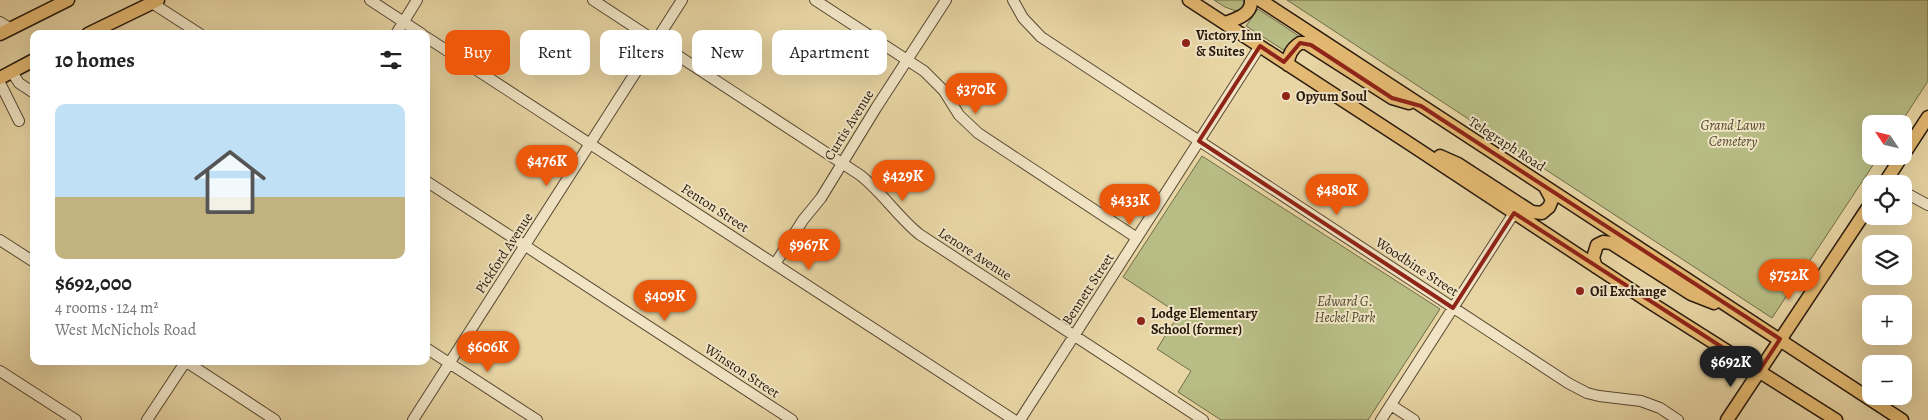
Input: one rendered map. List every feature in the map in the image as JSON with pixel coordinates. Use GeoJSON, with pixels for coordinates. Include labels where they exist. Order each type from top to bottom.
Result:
{"type":"FeatureCollection","features":[{"type":"Feature","properties":{"kind":"main road"},"geometry":{"type":"LineString","coordinates":[[0,41],[4,28],[68,0]]}},
{"type":"Feature","properties":{"kind":"main road"},"geometry":{"type":"LineString","coordinates":[[125,15],[133,0]]}},
{"type":"Feature","properties":{"kind":"main road"},"geometry":{"type":"LineString","coordinates":[[1189,0],[1600,270],[1836,420]]}},
{"type":"Feature","properties":{"kind":"main road"},"geometry":{"type":"LineString","coordinates":[[1225,24],[1244,14],[1251,4],[1251,0]]}},
{"type":"Feature","properties":{"kind":"main road","name":"Telegraph Road"},"geometry":{"type":"LineString","coordinates":[[1260,0],[1902,420]]}},
{"type":"Feature","properties":{"kind":"main road"},"geometry":{"type":"LineString","coordinates":[[96,30],[155,1]]}},
{"type":"Feature","properties":{"kind":"main road"},"geometry":{"type":"LineString","coordinates":[[1288,65],[1293,49],[1300,43],[1306,43],[1392,98],[1421,106]]}},
{"type":"Feature","properties":{"kind":"main road"},"geometry":{"type":"LineString","coordinates":[[0,78],[30,62]]}},
{"type":"Feature","properties":{"kind":"main road"},"geometry":{"type":"LineString","coordinates":[[1912,141],[1928,117]]}},
{"type":"Feature","properties":{"kind":"main road"},"geometry":{"type":"LineString","coordinates":[[1410,144],[1458,164],[1532,212],[1542,213],[1549,207],[1552,200],[1545,188]]}},
{"type":"Feature","properties":{"kind":"main road"},"geometry":{"type":"LineString","coordinates":[[1727,420],[1862,216]]}},
{"type":"Feature","properties":{"kind":"main road","name":"Telegraph Road"},"geometry":{"type":"LineString","coordinates":[[1600,270],[1593,258],[1597,245],[1603,242],[1611,243],[1691,294],[1738,312]]}},
{"type":"Feature","properties":{"kind":"street"},"geometry":{"type":"LineString","coordinates":[[370,0],[416,30]]}},
{"type":"Feature","properties":{"kind":"street"},"geometry":{"type":"LineString","coordinates":[[399,30],[417,0]]}},
{"type":"Feature","properties":{"kind":"street","name":"Lenore Avenue"},"geometry":{"type":"LineString","coordinates":[[593,0],[639,30]]}},
{"type":"Feature","properties":{"kind":"street","name":"Pickford Avenue"},"geometry":{"type":"LineString","coordinates":[[663,30],[682,0]]}},
{"type":"Feature","properties":{"kind":"street"},"geometry":{"type":"LineString","coordinates":[[814,0],[908,60],[935,80],[959,115],[978,133],[1137,238]]}},
{"type":"Feature","properties":{"kind":"street","name":"Curtis Avenue"},"geometry":{"type":"LineString","coordinates":[[775,264],[803,220],[821,198],[946,0]]}},
{"type":"Feature","properties":{"kind":"street","name":"Woodbine Street"},"geometry":{"type":"LineString","coordinates":[[1013,0],[1023,18],[1041,37],[1575,388],[1599,396],[1641,401],[1660,408],[1678,420]]}},
{"type":"Feature","properties":{"kind":"street"},"geometry":{"type":"LineString","coordinates":[[155,1],[195,30]]}},
{"type":"Feature","properties":{"kind":"street","name":"Fenton Street"},"geometry":{"type":"LineString","coordinates":[[430,40],[1014,420]]}},
{"type":"Feature","properties":{"kind":"street","name":"Bennett Street"},"geometry":{"type":"LineString","coordinates":[[1020,420],[1260,46]]}},
{"type":"Feature","properties":{"kind":"street","name":"Lenore Avenue"},"geometry":{"type":"LineString","coordinates":[[682,58],[869,182],[900,218],[919,234],[1203,420]]}},
{"type":"Feature","properties":{"kind":"street"},"geometry":{"type":"LineString","coordinates":[[12,72],[19,83],[30,90]]}},
{"type":"Feature","properties":{"kind":"street","name":"Pickford Avenue"},"geometry":{"type":"LineString","coordinates":[[413,420],[634,75]]}},
{"type":"Feature","properties":{"kind":"street"},"geometry":{"type":"LineString","coordinates":[[0,83],[19,121]]}},
{"type":"Feature","properties":{"kind":"street","name":"Winston Street"},"geometry":{"type":"LineString","coordinates":[[430,184],[792,420]]}},
{"type":"Feature","properties":{"kind":"street"},"geometry":{"type":"LineString","coordinates":[[1912,196],[1928,205]]}},
{"type":"Feature","properties":{"kind":"street"},"geometry":{"type":"LineString","coordinates":[[1381,420],[1514,213]]}},
{"type":"Feature","properties":{"kind":"street"},"geometry":{"type":"LineString","coordinates":[[0,240],[30,259]]}},
{"type":"Feature","properties":{"kind":"street"},"geometry":{"type":"LineString","coordinates":[[430,350],[537,420]]}},
{"type":"Feature","properties":{"kind":"street"},"geometry":{"type":"LineString","coordinates":[[147,420],[183,365]]}},
{"type":"Feature","properties":{"kind":"street"},"geometry":{"type":"LineString","coordinates":[[192,365],[275,420]]}},
{"type":"Feature","properties":{"kind":"street"},"geometry":{"type":"LineString","coordinates":[[0,371],[76,420]]}},
{"type":"Feature","properties":{"kind":"street"},"geometry":{"type":"LineString","coordinates":[[1391,405],[1414,420]]}},
{"type":"Feature","properties":{"kind":"highlighted area"},"geometry":{"type":"Polygon","coordinates":[[[1300,43],[1311,45],[1392,98],[1421,106],[1780,339],[1759,371],[1514,213],[1453,308],[1199,141],[1260,46],[1284,62],[1300,43]]]}},
{"type":"Feature","properties":{"kind":"green space"},"geometry":{"type":"Polygon","coordinates":[[[1214,0],[1244,0],[1244,8],[1236,11],[1214,0]]]}},
{"type":"Feature","properties":{"kind":"green space","name":"Grand Lawn Cemetery"},"geometry":{"type":"Polygon","coordinates":[[[1287,0],[1928,0],[1928,81],[1906,115],[1862,115],[1862,165],[1873,165],[1866,175],[1862,175],[1862,182],[1772,318],[1287,0]]]}},
{"type":"Feature","properties":{"kind":"green space"},"geometry":{"type":"Polygon","coordinates":[[[1258,9],[1299,36],[1285,51],[1246,26],[1258,9]]]}},
{"type":"Feature","properties":{"kind":"green space","name":"Edward G. Heckel Park"},"geometry":{"type":"Polygon","coordinates":[[[1202,156],[1440,309],[1368,420],[1221,420],[1178,392],[1191,371],[1157,349],[1179,314],[1123,277],[1202,156]]]}},
{"type":"Feature","properties":{"kind":"place","name":"Victory Inn & Suites"},"geometry":{"type":"Point","coordinates":[1186,43]}},
{"type":"Feature","properties":{"kind":"place","name":"Opyum Soul"},"geometry":{"type":"Point","coordinates":[1286,96]}},
{"type":"Feature","properties":{"kind":"place","name":"Oil Exchange"},"geometry":{"type":"Point","coordinates":[1580,291]}},
{"type":"Feature","properties":{"kind":"place","name":"Lodge Elementary School (former)"},"geometry":{"type":"Point","coordinates":[1141,321]}}]}
